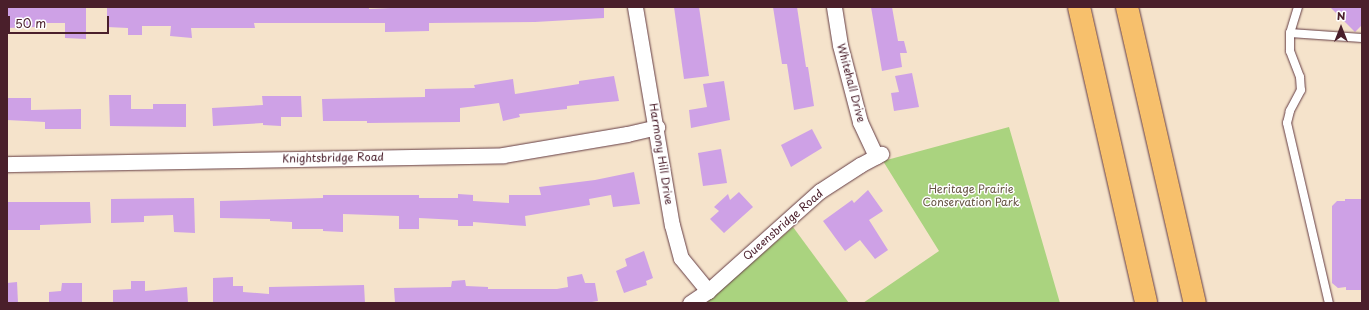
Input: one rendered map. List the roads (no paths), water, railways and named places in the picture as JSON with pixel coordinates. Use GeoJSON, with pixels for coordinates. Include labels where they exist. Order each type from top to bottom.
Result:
{"type":"FeatureCollection","features":[{"type":"Feature","properties":{"kind":"highway"},"geometry":{"type":"LineString","coordinates":[[1079,7],[1146,303]]}},
{"type":"Feature","properties":{"kind":"highway"},"geometry":{"type":"LineString","coordinates":[[1127,7],[1195,303]]}},
{"type":"Feature","properties":{"kind":"street","name":"Harmony Hill Drive"},"geometry":{"type":"LineString","coordinates":[[635,7],[657,127],[672,225],[680,258],[708,291]]}},
{"type":"Feature","properties":{"kind":"street","name":"Whitehall Drive"},"geometry":{"type":"LineString","coordinates":[[834,7],[840,44],[860,122],[879,155]]}},
{"type":"Feature","properties":{"kind":"street","name":"Knightsbridge Road"},"geometry":{"type":"LineString","coordinates":[[7,164],[503,154],[627,134],[657,127]]}},
{"type":"Feature","properties":{"kind":"street","name":"Queensbridge Road"},"geometry":{"type":"LineString","coordinates":[[690,303],[708,291],[820,191],[879,155]]}},
{"type":"Feature","properties":{"kind":"lane"},"geometry":{"type":"LineString","coordinates":[[1298,7],[1290,33],[1290,51],[1300,77],[1301,90],[1290,111],[1288,123],[1329,303]]}},
{"type":"Feature","properties":{"kind":"lane"},"geometry":{"type":"LineString","coordinates":[[1290,33],[1362,38]]}},
{"type":"Feature","properties":{"kind":"park label","name":"Heritage Prairie Conservation Park"},"geometry":{"type":"Point","coordinates":[971,196]}}]}
